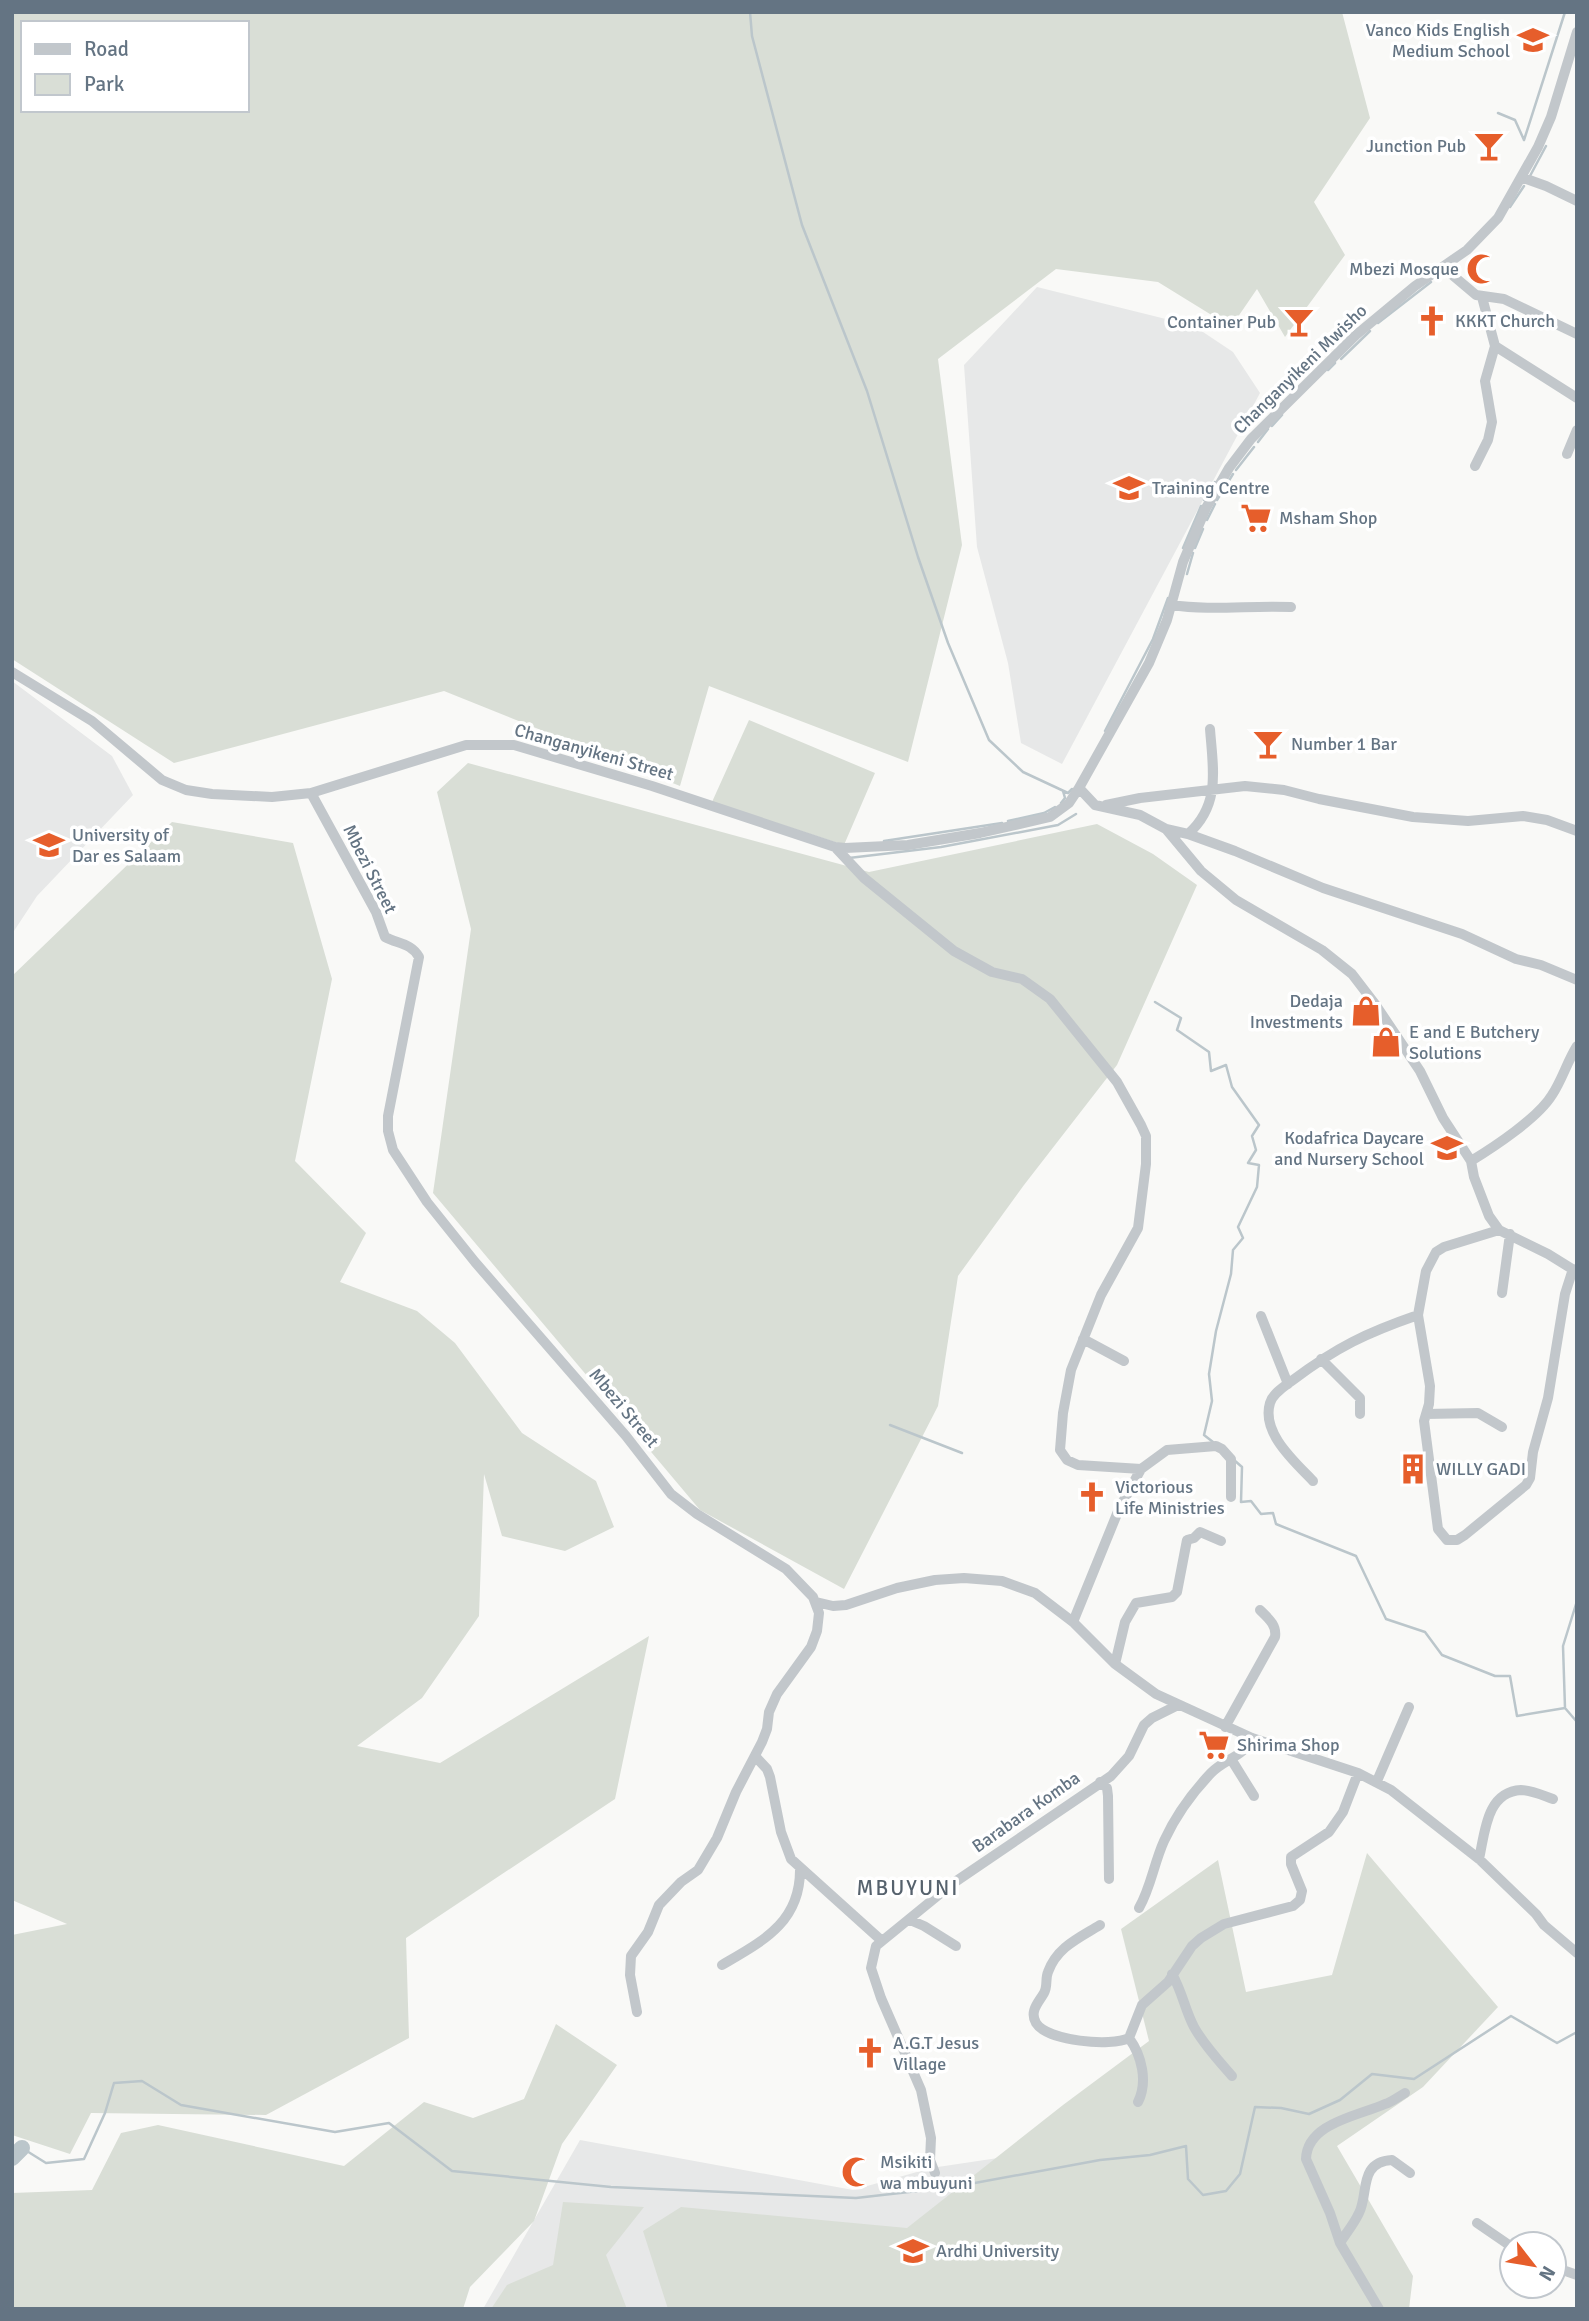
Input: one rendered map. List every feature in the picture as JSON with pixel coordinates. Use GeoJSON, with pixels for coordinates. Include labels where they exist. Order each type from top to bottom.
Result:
{"type":"FeatureCollection","features":[{"type":"Feature","properties":{"kind":"street","name":"Changanyikeni Mwisho"},"geometry":{"type":"LineString","coordinates":[[1069,803],[1149,663],[1171,605],[1183,562],[1206,508],[1229,468],[1251,439],[1356,335],[1415,286],[1444,268],[1486,232],[1498,218],[1551,117],[1577,33]]}},
{"type":"Feature","properties":{"kind":"street"},"geometry":{"type":"LineString","coordinates":[[1521,177],[1577,201]]}},
{"type":"Feature","properties":{"kind":"street"},"geometry":{"type":"LineString","coordinates":[[1444,268],[1476,295],[1504,299],[1577,334]]}},
{"type":"Feature","properties":{"kind":"street"},"geometry":{"type":"LineString","coordinates":[[1475,466],[1492,428],[1485,381],[1494,346],[1482,297]]}},
{"type":"Feature","properties":{"kind":"street"},"geometry":{"type":"LineString","coordinates":[[1494,346],[1577,398]]}},
{"type":"Feature","properties":{"kind":"street"},"geometry":{"type":"LineString","coordinates":[[1567,454],[1577,430]]}},
{"type":"Feature","properties":{"kind":"street"},"geometry":{"type":"LineString","coordinates":[[1171,605],[1230,609],[1245,606],[1291,607]]}},
{"type":"Feature","properties":{"kind":"street","name":"Changanyikeni Street"},"geometry":{"type":"LineString","coordinates":[[12,673],[92,721],[162,780],[175,787],[212,794],[272,797],[311,793],[466,745],[514,745],[653,786],[835,847],[908,845],[981,833],[1050,817],[1069,803]]}},
{"type":"Feature","properties":{"kind":"street"},"geometry":{"type":"LineString","coordinates":[[1188,834],[1206,816],[1213,789],[1210,729]]}},
{"type":"Feature","properties":{"kind":"street"},"geometry":{"type":"LineString","coordinates":[[1100,807],[1140,798],[1245,786],[1284,790],[1413,817],[1468,821],[1523,816],[1547,820],[1577,831]]}},
{"type":"Feature","properties":{"kind":"street"},"geometry":{"type":"LineString","coordinates":[[1079,788],[1090,802],[1100,807],[1140,815],[1166,829],[1201,871],[1236,900],[1322,950],[1352,974],[1420,1071],[1443,1118],[1471,1161],[1474,1177],[1489,1216],[1504,1232],[1575,1270],[1565,1294],[1555,1365],[1533,1452],[1530,1478],[1526,1485],[1457,1540],[1447,1540],[1438,1530],[1424,1421],[1430,1396],[1418,1315],[1426,1271],[1436,1252],[1444,1247],[1504,1232]]}},
{"type":"Feature","properties":{"kind":"street","name":"Mbezi Street"},"geometry":{"type":"LineString","coordinates":[[311,793],[376,912],[385,937],[407,945],[415,950],[419,957],[388,1116],[388,1131],[393,1150],[408,1175],[475,1262],[626,1436],[671,1494],[696,1514],[786,1569],[816,1602]]}},
{"type":"Feature","properties":{"kind":"street"},"geometry":{"type":"LineString","coordinates":[[1166,829],[1188,834],[1268,863],[1323,888],[1462,934],[1516,959],[1541,965],[1577,980]]}},
{"type":"Feature","properties":{"kind":"street"},"geometry":{"type":"LineString","coordinates":[[835,847],[864,878],[954,951],[992,972],[1022,979],[1050,999],[1118,1082],[1141,1125],[1146,1136],[1146,1164],[1138,1228],[1101,1295],[1071,1370],[1060,1450],[1067,1460],[1077,1465],[1141,1469]]}},
{"type":"Feature","properties":{"kind":"street"},"geometry":{"type":"LineString","coordinates":[[1471,1161],[1543,1107],[1552,1096],[1577,1046]]}},
{"type":"Feature","properties":{"kind":"street"},"geometry":{"type":"LineString","coordinates":[[1502,1293],[1504,1232]]}},
{"type":"Feature","properties":{"kind":"street"},"geometry":{"type":"LineString","coordinates":[[1313,1481],[1285,1452],[1271,1421],[1271,1401],[1321,1359],[1367,1333],[1418,1315]]}},
{"type":"Feature","properties":{"kind":"street"},"geometry":{"type":"LineString","coordinates":[[1261,1316],[1288,1384]]}},
{"type":"Feature","properties":{"kind":"street"},"geometry":{"type":"LineString","coordinates":[[1083,1339],[1124,1361]]}},
{"type":"Feature","properties":{"kind":"street"},"geometry":{"type":"LineString","coordinates":[[1321,1359],[1360,1398],[1360,1414]]}},
{"type":"Feature","properties":{"kind":"street"},"geometry":{"type":"LineString","coordinates":[[1426,1414],[1478,1413],[1502,1427]]}},
{"type":"Feature","properties":{"kind":"street"},"geometry":{"type":"LineString","coordinates":[[1073,1622],[1119,1508],[1141,1469],[1167,1450],[1216,1446],[1231,1459],[1231,1497]]}},
{"type":"Feature","properties":{"kind":"street"},"geometry":{"type":"LineString","coordinates":[[1115,1664],[1125,1622],[1133,1606],[1142,1601],[1172,1597],[1177,1592],[1187,1539],[1194,1538],[1200,1532],[1221,1541]]}},
{"type":"Feature","properties":{"kind":"street"},"geometry":{"type":"LineString","coordinates":[[637,2012],[630,1975],[631,1956],[648,1932],[659,1905],[681,1882],[698,1870],[717,1838],[767,1729],[769,1712],[777,1694],[811,1647],[817,1631],[819,1613],[816,1602],[832,1606],[846,1605],[897,1588],[935,1580],[964,1578],[1002,1581],[1035,1593],[1073,1622],[1115,1664],[1156,1694],[1252,1738],[1377,1781],[1479,1859],[1544,1925],[1577,1953]]}},
{"type":"Feature","properties":{"kind":"street"},"geometry":{"type":"LineString","coordinates":[[1225,1727],[1275,1637],[1276,1632],[1271,1621],[1259,1610]]}},
{"type":"Feature","properties":{"kind":"street","name":"Barabara Komba"},"geometry":{"type":"LineString","coordinates":[[882,1941],[951,1884],[1111,1776],[1129,1756],[1144,1726],[1152,1718],[1178,1704]]}},
{"type":"Feature","properties":{"kind":"street"},"geometry":{"type":"LineString","coordinates":[[1377,1781],[1409,1707]]}},
{"type":"Feature","properties":{"kind":"street"},"geometry":{"type":"LineString","coordinates":[[1139,1908],[1165,1839],[1177,1820],[1211,1773],[1246,1749],[1252,1738]]}},
{"type":"Feature","properties":{"kind":"street"},"geometry":{"type":"LineString","coordinates":[[755,1756],[767,1769],[785,1845],[791,1859],[882,1941],[876,1946],[871,1968],[881,1998],[921,2090],[931,2138],[930,2160],[934,2173]]}},
{"type":"Feature","properties":{"kind":"street"},"geometry":{"type":"LineString","coordinates":[[1231,1759],[1254,1796]]}},
{"type":"Feature","properties":{"kind":"street"},"geometry":{"type":"LineString","coordinates":[[1100,1925],[1070,1942],[1052,1963],[1044,1992],[1035,2006],[1034,2017],[1041,2027],[1070,2039],[1105,2043],[1123,2041],[1129,2038],[1142,2005],[1172,1975],[1192,1946],[1217,1927],[1299,1902],[1302,1891],[1291,1864],[1292,1857],[1329,1832],[1343,1812],[1359,1773]]}},
{"type":"Feature","properties":{"kind":"street"},"geometry":{"type":"LineString","coordinates":[[1100,1782],[1107,1788],[1108,1797],[1109,1879]]}},
{"type":"Feature","properties":{"kind":"street"},"geometry":{"type":"LineString","coordinates":[[1479,1859],[1486,1822],[1493,1806],[1501,1798],[1523,1790],[1553,1799]]}},
{"type":"Feature","properties":{"kind":"street"},"geometry":{"type":"LineString","coordinates":[[722,1965],[759,1943],[786,1918],[800,1891],[800,1868]]}},
{"type":"Feature","properties":{"kind":"street"},"geometry":{"type":"LineString","coordinates":[[910,1920],[956,1946]]}},
{"type":"Feature","properties":{"kind":"street"},"geometry":{"type":"LineString","coordinates":[[1172,1975],[1182,1992],[1194,2026],[1214,2056],[1233,2076]]}},
{"type":"Feature","properties":{"kind":"street"},"geometry":{"type":"LineString","coordinates":[[1129,2038],[1136,2048],[1144,2078],[1143,2092],[1138,2102]]}},
{"type":"Feature","properties":{"kind":"street"},"geometry":{"type":"LineString","coordinates":[[1379,2309],[1340,2243],[1306,2159],[1306,2151],[1311,2141],[1321,2132],[1345,2118],[1386,2104],[1405,2093]]}},
{"type":"Feature","properties":{"kind":"street"},"geometry":{"type":"LineString","coordinates":[[1340,2243],[1360,2213],[1364,2183],[1374,2168],[1392,2160],[1410,2173]]}},
{"type":"Feature","properties":{"kind":"street"},"geometry":{"type":"LineString","coordinates":[[1477,2223],[1498,2237]]}},
{"type":"Feature","properties":{"kind":"shaded area"},"geometry":{"type":"Polygon","coordinates":[[[1037,287],[1194,326],[1233,352],[1260,393],[1062,764],[1021,743],[1008,663],[977,547],[964,365],[1037,287]]]}},
{"type":"Feature","properties":{"kind":"shaded area","name":"University of Dar es Salaam"},"geometry":{"type":"Polygon","coordinates":[[[12,681],[112,756],[133,795],[37,896],[12,934],[12,681]]]}},
{"type":"Feature","properties":{"kind":"shaded area","name":"Ardhi University"},"geometry":{"type":"Polygon","coordinates":[[[580,2140],[853,2190],[931,2168],[1066,2148],[1329,2309],[483,2309],[580,2140]]]}},
{"type":"Feature","properties":{"kind":"green space"},"geometry":{"type":"Polygon","coordinates":[[[12,12],[1342,12],[1370,118],[1314,202],[1345,255],[1285,337],[1257,289],[1231,327],[1158,282],[1056,269],[938,359],[962,545],[908,762],[709,686],[680,786],[444,691],[174,763],[12,659],[12,12]]]}},
{"type":"Feature","properties":{"kind":"green space"},"geometry":{"type":"Polygon","coordinates":[[[749,720],[875,773],[844,845],[712,802],[749,720]]]}},
{"type":"Feature","properties":{"kind":"green space"},"geometry":{"type":"Polygon","coordinates":[[[468,763],[869,872],[1097,824],[1153,854],[1197,885],[1117,1065],[958,1276],[938,1406],[844,1589],[700,1510],[433,1193],[471,929],[437,792],[468,763]]]}},
{"type":"Feature","properties":{"kind":"green space"},"geometry":{"type":"Polygon","coordinates":[[[172,822],[293,843],[332,979],[295,1161],[366,1233],[340,1282],[417,1311],[455,1343],[522,1433],[596,1481],[614,1527],[565,1551],[502,1536],[484,1474],[479,1616],[422,1698],[357,1746],[440,1763],[649,1636],[615,1799],[406,1938],[409,2038],[266,2115],[91,2113],[70,2154],[12,2135],[12,1935],[67,1924],[12,1900],[12,976],[172,822]]]}},
{"type":"Feature","properties":{"kind":"green space"},"geometry":{"type":"Polygon","coordinates":[[[1367,1853],[1498,2007],[1423,2087],[1337,2146],[1413,2276],[1409,2309],[668,2309],[643,2231],[681,2207],[907,2228],[1149,2041],[1121,1929],[1218,1860],[1246,1992],[1332,1975],[1367,1853]]]}},
{"type":"Feature","properties":{"kind":"green space"},"geometry":{"type":"Polygon","coordinates":[[[556,2024],[617,2065],[562,2144],[534,2221],[470,2287],[463,2309],[12,2309],[12,2193],[92,2190],[121,2133],[158,2125],[344,2166],[424,2102],[473,2118],[524,2099],[556,2024]]]}},
{"type":"Feature","properties":{"kind":"green space"},"geometry":{"type":"Polygon","coordinates":[[[563,2202],[644,2207],[606,2255],[627,2309],[491,2309],[507,2285],[553,2265],[563,2202]]]}},
{"type":"Feature","properties":{"kind":"waterway"},"geometry":{"type":"LineString","coordinates":[[750,12],[752,36],[802,225],[867,391],[918,557],[948,643],[989,740],[1023,772],[1068,793],[1072,789]]}},
{"type":"Feature","properties":{"kind":"waterway"},"geometry":{"type":"LineString","coordinates":[[1524,140],[1565,12]]}},
{"type":"Feature","properties":{"kind":"waterway"},"geometry":{"type":"LineString","coordinates":[[1498,113],[1515,120],[1524,140]]}},
{"type":"Feature","properties":{"kind":"waterway"},"geometry":{"type":"LineString","coordinates":[[1530,176],[1546,146]]}},
{"type":"Feature","properties":{"kind":"waterway"},"geometry":{"type":"LineString","coordinates":[[1510,207],[1524,186]]}},
{"type":"Feature","properties":{"kind":"waterway"},"geometry":{"type":"LineString","coordinates":[[1378,323],[1431,282]]}},
{"type":"Feature","properties":{"kind":"waterway"},"geometry":{"type":"LineString","coordinates":[[1341,359],[1370,331]]}},
{"type":"Feature","properties":{"kind":"waterway"},"geometry":{"type":"LineString","coordinates":[[1328,370],[1335,363]]}},
{"type":"Feature","properties":{"kind":"waterway"},"geometry":{"type":"LineString","coordinates":[[1272,426],[1282,415]]}},
{"type":"Feature","properties":{"kind":"waterway"},"geometry":{"type":"LineString","coordinates":[[1258,442],[1268,429]]}},
{"type":"Feature","properties":{"kind":"waterway"},"geometry":{"type":"LineString","coordinates":[[1236,470],[1254,447]]}},
{"type":"Feature","properties":{"kind":"waterway"},"geometry":{"type":"LineString","coordinates":[[1217,500],[1233,474]]}},
{"type":"Feature","properties":{"kind":"waterway"},"geometry":{"type":"LineString","coordinates":[[1204,500],[1215,482]]}},
{"type":"Feature","properties":{"kind":"waterway"},"geometry":{"type":"LineString","coordinates":[[1207,520],[1215,504]]}},
{"type":"Feature","properties":{"kind":"waterway"},"geometry":{"type":"LineString","coordinates":[[1183,548],[1201,506]]}},
{"type":"Feature","properties":{"kind":"waterway"},"geometry":{"type":"LineString","coordinates":[[1195,548],[1203,529]]}},
{"type":"Feature","properties":{"kind":"waterway"},"geometry":{"type":"LineString","coordinates":[[1187,574],[1193,553]]}},
{"type":"Feature","properties":{"kind":"waterway"},"geometry":{"type":"LineString","coordinates":[[1105,731],[1153,639],[1168,598]]}},
{"type":"Feature","properties":{"kind":"waterway"},"geometry":{"type":"LineString","coordinates":[[1061,803],[1065,798],[1063,791]]}},
{"type":"Feature","properties":{"kind":"waterway"},"geometry":{"type":"LineString","coordinates":[[1008,821],[1044,813],[1055,807]]}},
{"type":"Feature","properties":{"kind":"waterway"},"geometry":{"type":"LineString","coordinates":[[849,858],[941,847],[1058,825],[1076,814]]}},
{"type":"Feature","properties":{"kind":"waterway"},"geometry":{"type":"LineString","coordinates":[[884,841],[1002,823]]}},
{"type":"Feature","properties":{"kind":"waterway"},"geometry":{"type":"LineString","coordinates":[[1155,1002],[1181,1018],[1177,1030],[1209,1052],[1211,1071],[1226,1065],[1232,1087],[1259,1125],[1252,1136],[1256,1150],[1248,1163],[1259,1165],[1257,1187],[1238,1227],[1243,1238],[1233,1250],[1231,1274],[1216,1331],[1209,1374],[1212,1401],[1204,1435],[1213,1442]]}},
{"type":"Feature","properties":{"kind":"waterway"},"geometry":{"type":"LineString","coordinates":[[890,1425],[962,1453]]}},
{"type":"Feature","properties":{"kind":"waterway"},"geometry":{"type":"LineString","coordinates":[[1234,1460],[1242,1467],[1241,1502],[1251,1501],[1261,1514],[1273,1513],[1276,1524],[1356,1556],[1386,1619],[1425,1632],[1442,1655],[1495,1676],[1510,1676],[1517,1716],[1565,1708],[1577,1722]]}},
{"type":"Feature","properties":{"kind":"waterway"},"geometry":{"type":"LineString","coordinates":[[1565,1708],[1563,1646],[1577,1601]]}},
{"type":"Feature","properties":{"kind":"waterway"},"geometry":{"type":"LineString","coordinates":[[22,2148],[46,2163],[84,2159],[105,2113],[114,2083],[142,2081],[181,2105],[335,2132],[389,2123],[452,2171],[611,2187],[856,2198],[953,2187],[1100,2160],[1150,2155],[1186,2146],[1188,2179],[1203,2195],[1226,2191],[1240,2174],[1255,2107],[1281,2108],[1309,2114],[1340,2100],[1372,2074],[1414,2079],[1511,2016],[1557,2043],[1577,2032]]}},
{"type":"Feature","properties":{"kind":"waterway"},"geometry":{"type":"LineString","coordinates":[[12,2158],[22,2148]]}},
{"type":"Feature","properties":{"kind":"place","name":"Vanco Kids English Medium School"},"geometry":{"type":"Point","coordinates":[1533,40]}},
{"type":"Feature","properties":{"kind":"place","name":"Junction Pub"},"geometry":{"type":"Point","coordinates":[1489,146]}},
{"type":"Feature","properties":{"kind":"place","name":"Mbezi Mosque"},"geometry":{"type":"Point","coordinates":[1482,269]}},
{"type":"Feature","properties":{"kind":"place","name":"KKKT Church"},"geometry":{"type":"Point","coordinates":[1432,321]}},
{"type":"Feature","properties":{"kind":"place","name":"Container Pub"},"geometry":{"type":"Point","coordinates":[1299,322]}},
{"type":"Feature","properties":{"kind":"place","name":"Training Centre"},"geometry":{"type":"Point","coordinates":[1129,488]}},
{"type":"Feature","properties":{"kind":"place","name":"Msham Shop"},"geometry":{"type":"Point","coordinates":[1256,518]}},
{"type":"Feature","properties":{"kind":"place","name":"Number 1 Bar"},"geometry":{"type":"Point","coordinates":[1268,744]}},
{"type":"Feature","properties":{"kind":"place","name":"University of Dar es Salaam"},"geometry":{"type":"Point","coordinates":[49,845]}},
{"type":"Feature","properties":{"kind":"place","name":"Dedaja Investments"},"geometry":{"type":"Point","coordinates":[1366,1011]}},
{"type":"Feature","properties":{"kind":"place","name":"E and E Butchery Solutions"},"geometry":{"type":"Point","coordinates":[1386,1042]}},
{"type":"Feature","properties":{"kind":"place","name":"Kodafrica Daycare and Nursery School"},"geometry":{"type":"Point","coordinates":[1447,1148]}},
{"type":"Feature","properties":{"kind":"place","name":"WILLY GADI"},"geometry":{"type":"Point","coordinates":[1413,1469]}},
{"type":"Feature","properties":{"kind":"place","name":"Victorious Life Ministries"},"geometry":{"type":"Point","coordinates":[1092,1497]}},
{"type":"Feature","properties":{"kind":"place","name":"Shirima Shop"},"geometry":{"type":"Point","coordinates":[1214,1745]}},
{"type":"Feature","properties":{"kind":"place","name":"A.G.T Jesus Village"},"geometry":{"type":"Point","coordinates":[870,2053]}},
{"type":"Feature","properties":{"kind":"place","name":"Msikiti wa mbuyuni"},"geometry":{"type":"Point","coordinates":[857,2172]}},
{"type":"Feature","properties":{"kind":"place","name":"Ardhi University"},"geometry":{"type":"Point","coordinates":[913,2251]}},
{"type":"Feature","properties":{"kind":"district","name":"MBUYUNI"},"geometry":{"type":"Point","coordinates":[908,1888]}}]}
